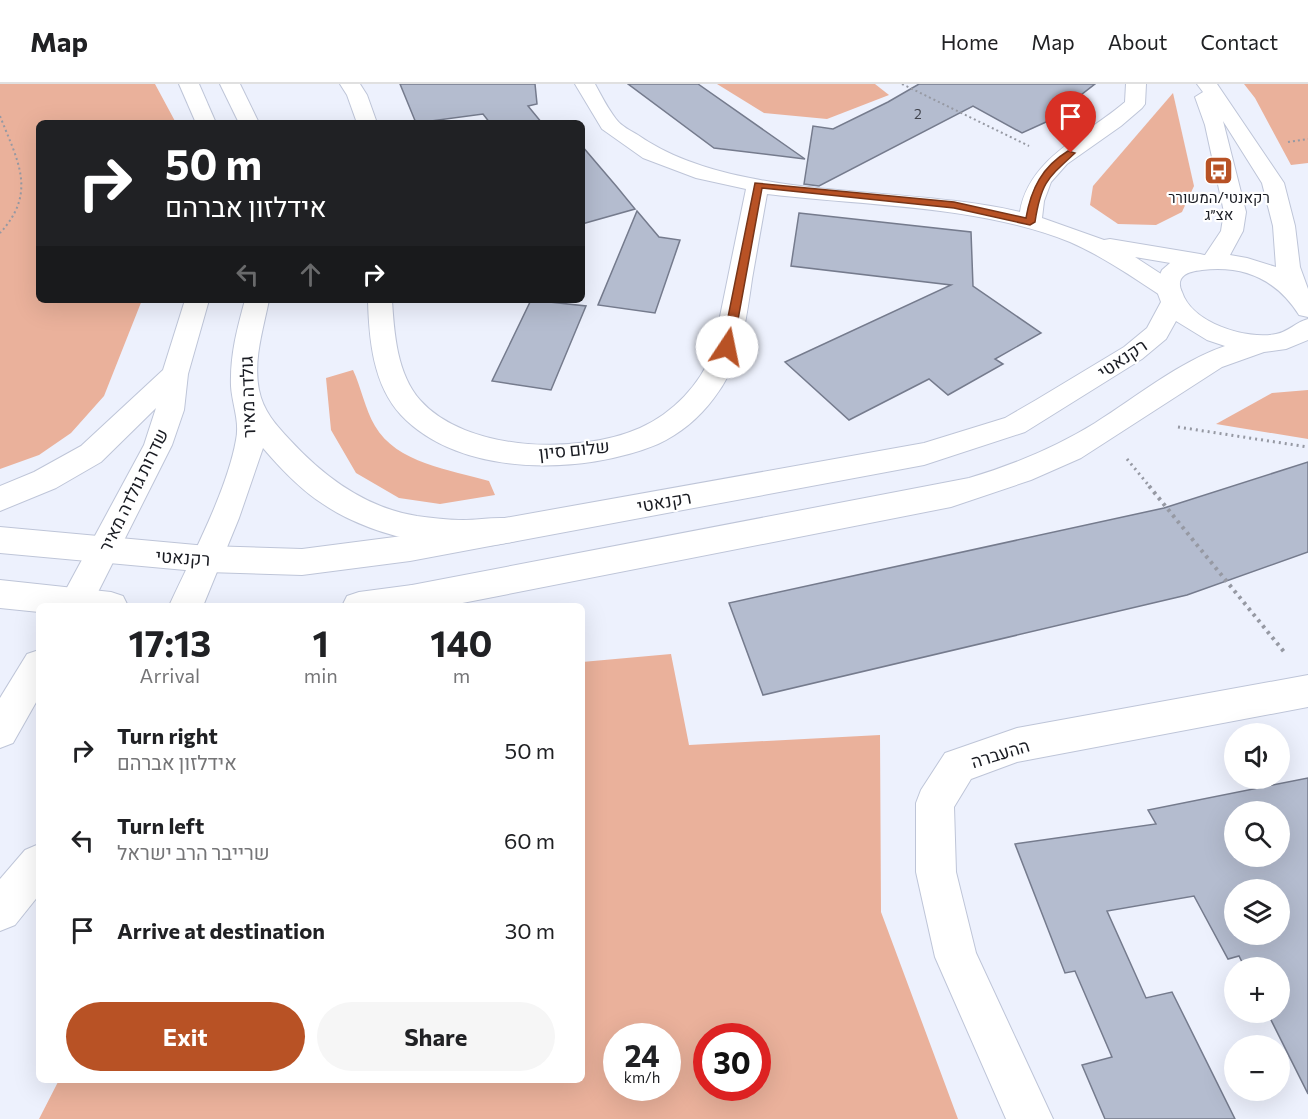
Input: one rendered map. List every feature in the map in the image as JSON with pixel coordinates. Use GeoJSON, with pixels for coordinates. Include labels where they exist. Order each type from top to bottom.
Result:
{"type":"FeatureCollection","features":[{"type":"Feature","properties":{"kind":"street"},"geometry":{"type":"LineString","coordinates":[[189,84],[206,120]]}},
{"type":"Feature","properties":{"kind":"street"},"geometry":{"type":"LineString","coordinates":[[230,84],[248,120]]}},
{"type":"Feature","properties":{"kind":"street"},"geometry":{"type":"LineString","coordinates":[[350,84],[357,95],[366,120]]}},
{"type":"Feature","properties":{"kind":"street"},"geometry":{"type":"LineString","coordinates":[[585,84],[603,120],[633,143],[662,160],[693,172],[737,183],[954,205],[1030,222],[1091,243],[1249,266],[1266,272],[1304,301]]}},
{"type":"Feature","properties":{"kind":"street"},"geometry":{"type":"LineString","coordinates":[[1030,222],[1033,201],[1041,180],[1060,160],[1135,104],[1136,84]]}},
{"type":"Feature","properties":{"kind":"street"},"geometry":{"type":"LineString","coordinates":[[1200,84],[1215,125],[1234,212],[1232,231],[1225,246],[1207,261]]}},
{"type":"Feature","properties":{"kind":"street"},"geometry":{"type":"LineString","coordinates":[[1207,84],[1234,121],[1273,183],[1284,226],[1288,267],[1304,301]]}},
{"type":"Feature","properties":{"kind":"street","name":"שלום סיון"},"geometry":{"type":"LineString","coordinates":[[380,303],[385,351],[393,380],[410,408],[433,428],[465,442],[496,450],[546,455],[599,450],[650,435],[687,410],[711,382],[727,347],[758,185]]}},
{"type":"Feature","properties":{"kind":"street"},"geometry":{"type":"LineString","coordinates":[[1091,243],[1171,296],[1192,320],[1220,336],[1241,342],[1285,344]]}},
{"type":"Feature","properties":{"kind":"street","name":"רקנאטי"},"geometry":{"type":"LineString","coordinates":[[0,540],[207,559],[302,562],[410,548],[924,454],[1015,425],[1133,353],[1157,333],[1171,296],[1169,280],[1176,271],[1186,265],[1207,261]]}},
{"type":"Feature","properties":{"kind":"street","name":"שדרות גולדה מאיר"},"geometry":{"type":"LineString","coordinates":[[76,603],[105,551],[158,445],[170,410],[175,374],[196,303]]}},
{"type":"Feature","properties":{"kind":"street","name":"גולדה מאיר"},"geometry":{"type":"LineString","coordinates":[[207,559],[242,472],[251,439],[251,412],[245,389],[244,355],[256,303]]}},
{"type":"Feature","properties":{"kind":"street"},"geometry":{"type":"LineString","coordinates":[[402,603],[951,495],[1012,477],[1053,459],[1114,424],[1205,364],[1230,353],[1285,344],[1300,336],[1308,327]]}},
{"type":"Feature","properties":{"kind":"street"},"geometry":{"type":"LineString","coordinates":[[0,499],[45,480],[91,454],[175,374]]}},
{"type":"Feature","properties":{"kind":"street"},"geometry":{"type":"LineString","coordinates":[[251,412],[269,437],[308,475],[341,502],[370,517],[406,527],[449,532],[511,530]]}},
{"type":"Feature","properties":{"kind":"street"},"geometry":{"type":"LineString","coordinates":[[187,603],[207,559]]}},
{"type":"Feature","properties":{"kind":"street"},"geometry":{"type":"LineString","coordinates":[[0,594],[68,603]]}},
{"type":"Feature","properties":{"kind":"street"},"geometry":{"type":"LineString","coordinates":[[0,731],[36,670]]}},
{"type":"Feature","properties":{"kind":"street","name":"ההעברה"},"geometry":{"type":"LineString","coordinates":[[1030,1119],[956,957],[936,872],[935,803],[958,766],[1017,745],[1308,691]]}},
{"type":"Feature","properties":{"kind":"street"},"geometry":{"type":"LineString","coordinates":[[0,910],[36,868]]}},
{"type":"Feature","properties":{"kind":"path"},"geometry":{"type":"LineString","coordinates":[[902,84],[1060,160]]}},
{"type":"Feature","properties":{"kind":"path"},"geometry":{"type":"LineString","coordinates":[[0,116],[23,176],[15,217],[0,233]]}},
{"type":"Feature","properties":{"kind":"path"},"geometry":{"type":"LineString","coordinates":[[1114,424],[1308,447]]}},
{"type":"Feature","properties":{"kind":"path"},"geometry":{"type":"LineString","coordinates":[[1114,424],[1285,654]]}},
{"type":"Feature","properties":{"kind":"shaded area"},"geometry":{"type":"Polygon","coordinates":[[[0,84],[155,84],[174,120],[36,120],[36,303],[141,303],[104,396],[71,433],[39,455],[0,469],[0,84]]]}},
{"type":"Feature","properties":{"kind":"shaded area"},"geometry":{"type":"Polygon","coordinates":[[[717,84],[875,84],[889,95],[827,119],[764,113],[717,84]]]}},
{"type":"Feature","properties":{"kind":"shaded area"},"geometry":{"type":"Polygon","coordinates":[[[1244,84],[1308,84],[1308,163],[1291,165],[1255,98],[1244,84]]]}},
{"type":"Feature","properties":{"kind":"shaded area"},"geometry":{"type":"Polygon","coordinates":[[[1173,93],[1194,186],[1182,212],[1156,225],[1118,224],[1090,205],[1093,186],[1173,93]]]}},
{"type":"Feature","properties":{"kind":"shaded area"},"geometry":{"type":"Polygon","coordinates":[[[353,370],[375,426],[384,439],[410,457],[442,469],[489,481],[495,495],[440,504],[399,498],[356,473],[331,430],[326,378],[353,370]]]}},
{"type":"Feature","properties":{"kind":"shaded area"},"geometry":{"type":"Polygon","coordinates":[[[1308,390],[1308,439],[1216,424],[1272,393],[1308,390]]]}},
{"type":"Feature","properties":{"kind":"shaded area"},"geometry":{"type":"Polygon","coordinates":[[[671,654],[689,745],[880,735],[881,912],[958,1119],[39,1119],[57,1083],[585,1083],[585,662],[671,654]]]}},
{"type":"Feature","properties":{"kind":"building"},"geometry":{"type":"Polygon","coordinates":[[[400,84],[535,84],[537,104],[528,106],[540,120],[488,120],[483,114],[438,120],[415,120],[400,84]]]}},
{"type":"Feature","properties":{"kind":"building"},"geometry":{"type":"Polygon","coordinates":[[[628,84],[698,84],[805,159],[714,148],[628,84]]]}},
{"type":"Feature","properties":{"kind":"building"},"geometry":{"type":"Polygon","coordinates":[[[919,84],[1095,84],[1046,122],[1022,133],[973,106],[819,186],[804,184],[813,126],[833,129],[919,84]]]}},
{"type":"Feature","properties":{"kind":"building"},"geometry":{"type":"Polygon","coordinates":[[[585,150],[617,187],[635,209],[585,223],[585,150]]]}},
{"type":"Feature","properties":{"kind":"building"},"geometry":{"type":"Polygon","coordinates":[[[637,211],[659,237],[680,240],[655,313],[598,305],[637,211]]]}},
{"type":"Feature","properties":{"kind":"building"},"geometry":{"type":"Polygon","coordinates":[[[799,213],[971,232],[973,286],[1041,333],[995,359],[1003,364],[948,395],[929,379],[849,420],[785,362],[951,285],[791,266],[799,213]]]}},
{"type":"Feature","properties":{"kind":"building"},"geometry":{"type":"Polygon","coordinates":[[[530,303],[586,306],[551,390],[492,381],[530,303]]]}},
{"type":"Feature","properties":{"kind":"building"},"geometry":{"type":"Polygon","coordinates":[[[1308,462],[1308,552],[1187,595],[763,695],[729,603],[1164,508],[1308,462]]]}},
{"type":"Feature","properties":{"kind":"building"},"geometry":{"type":"Polygon","coordinates":[[[1308,778],[1308,1094],[1290,1058],[1290,1035],[1278,1035],[1272,1023],[1290,1023],[1290,957],[1227,957],[1194,896],[1107,911],[1146,998],[1172,992],[1224,1101],[1235,1119],[1105,1119],[1082,1065],[1112,1057],[1075,971],[1065,973],[1015,844],[1156,824],[1148,810],[1253,789],[1290,789],[1290,782],[1308,778]]]}},
{"type":"Feature","properties":{"kind":"place","name":"רקאנטי/המשורר אצ״ג"},"geometry":{"type":"Point","coordinates":[1219,170]}},
{"type":"Feature","properties":{"kind":"route"},"geometry":{"type":"LineString","coordinates":[[727,347],[758,185],[954,205],[1030,222],[1033,201],[1041,180],[1060,160],[1071,153]]}}]}
